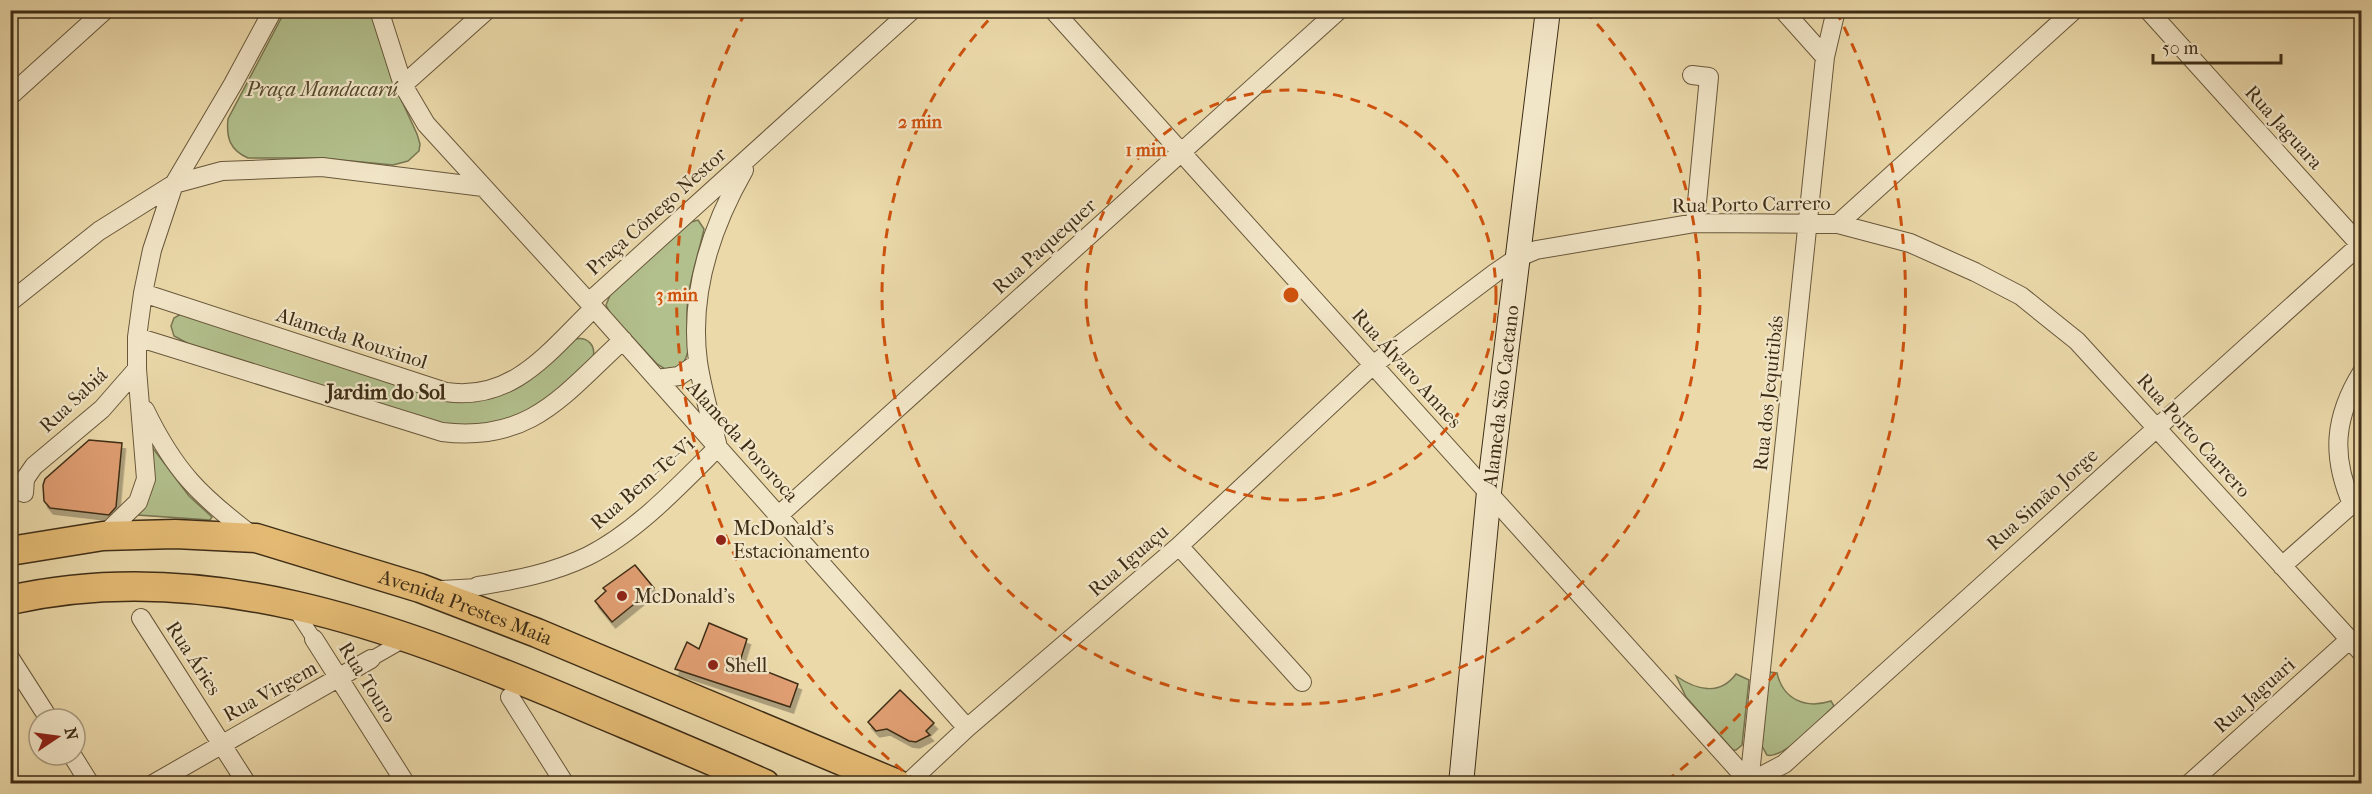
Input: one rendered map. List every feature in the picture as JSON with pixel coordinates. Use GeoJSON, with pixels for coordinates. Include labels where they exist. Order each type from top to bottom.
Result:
{"type":"FeatureCollection","features":[{"type":"Feature","properties":{"kind":"highway","name":"Avenida Prestes Maia"},"geometry":{"type":"LineString","coordinates":[[10,551],[104,536],[175,534],[256,538],[420,588],[537,633],[897,783]]}},
{"type":"Feature","properties":{"kind":"highway"},"geometry":{"type":"LineString","coordinates":[[10,600],[75,589],[122,586],[229,592],[292,604],[409,637],[492,668],[729,775],[765,783]]}},
{"type":"Feature","properties":{"kind":"main road","name":"Alameda São Caetano"},"geometry":{"type":"LineString","coordinates":[[1461,783],[1489,492],[1501,413],[1517,258],[1548,10]]}},
{"type":"Feature","properties":{"kind":"street"},"geometry":{"type":"LineString","coordinates":[[10,96],[105,10]]}},
{"type":"Feature","properties":{"kind":"street"},"geometry":{"type":"LineString","coordinates":[[104,536],[138,502],[143,492],[146,465],[137,369],[137,337],[152,250],[174,184],[233,84],[273,10]]}},
{"type":"Feature","properties":{"kind":"street"},"geometry":{"type":"LineString","coordinates":[[379,10],[403,86],[426,124],[483,187]]}},
{"type":"Feature","properties":{"kind":"street"},"geometry":{"type":"LineString","coordinates":[[403,86],[487,10]]}},
{"type":"Feature","properties":{"kind":"street"},"geometry":{"type":"LineString","coordinates":[[752,155],[912,10]]}},
{"type":"Feature","properties":{"kind":"street","name":"Rua Álvaro Annes"},"geometry":{"type":"LineString","coordinates":[[1053,10],[1750,783]]}},
{"type":"Feature","properties":{"kind":"street","name":"Rua Paquequer"},"geometry":{"type":"LineString","coordinates":[[779,515],[1339,10]]}},
{"type":"Feature","properties":{"kind":"street"},"geometry":{"type":"LineString","coordinates":[[1783,10],[1825,57]]}},
{"type":"Feature","properties":{"kind":"street","name":"Rua dos Jequitibás"},"geometry":{"type":"LineString","coordinates":[[1750,783],[1825,57],[1836,10]]}},
{"type":"Feature","properties":{"kind":"street"},"geometry":{"type":"LineString","coordinates":[[1838,224],[2074,10]]}},
{"type":"Feature","properties":{"kind":"street","name":"Rua Jaguara"},"geometry":{"type":"LineString","coordinates":[[2148,10],[2361,245]]}},
{"type":"Feature","properties":{"kind":"street"},"geometry":{"type":"LineString","coordinates":[[1692,75],[1709,77],[1695,223]]}},
{"type":"Feature","properties":{"kind":"street","name":"Praça Cônego Nestor"},"geometry":{"type":"LineString","coordinates":[[591,305],[752,155]]}},
{"type":"Feature","properties":{"kind":"street","name":"Praça Cônego Nestor"},"geometry":{"type":"LineString","coordinates":[[718,447],[698,363],[696,315],[704,265],[718,220],[752,155]]}},
{"type":"Feature","properties":{"kind":"street"},"geometry":{"type":"LineString","coordinates":[[10,302],[99,231],[174,184],[222,171],[322,167],[483,187]]}},
{"type":"Feature","properties":{"kind":"street","name":"Alameda Pororoca"},"geometry":{"type":"LineString","coordinates":[[483,187],[623,340],[967,728]]}},
{"type":"Feature","properties":{"kind":"street","name":"Rua Porto Carrero"},"geometry":{"type":"LineString","coordinates":[[1373,365],[1517,258],[1536,250],[1695,223],[1838,224],[1910,243],[1975,272],[2021,296],[2078,341],[2361,653]]}},
{"type":"Feature","properties":{"kind":"street","name":"Rua Simão Jorge"},"geometry":{"type":"LineString","coordinates":[[1750,783],[1784,764],[2156,426],[2361,245]]}},
{"type":"Feature","properties":{"kind":"street","name":"Alameda Rouxinol"},"geometry":{"type":"LineString","coordinates":[[143,293],[446,392],[465,395],[497,388],[524,373],[591,305]]}},
{"type":"Feature","properties":{"kind":"street"},"geometry":{"type":"LineString","coordinates":[[137,337],[442,432],[474,435],[508,429],[540,414],[623,340]]}},
{"type":"Feature","properties":{"kind":"street"},"geometry":{"type":"LineString","coordinates":[[657,379],[679,376],[698,363]]}},
{"type":"Feature","properties":{"kind":"street","name":"Rua Iguaçu"},"geometry":{"type":"LineString","coordinates":[[907,783],[967,728],[1179,546],[1373,365]]}},
{"type":"Feature","properties":{"kind":"street","name":"Rua Sabiá"},"geometry":{"type":"LineString","coordinates":[[24,493],[25,479],[34,466],[102,409],[137,369]]}},
{"type":"Feature","properties":{"kind":"street"},"geometry":{"type":"LineString","coordinates":[[2282,566],[2357,506],[2342,481],[2338,463],[2338,430],[2347,400],[2361,372]]}},
{"type":"Feature","properties":{"kind":"street"},"geometry":{"type":"LineString","coordinates":[[140,401],[166,452],[181,472],[214,506],[256,538]]}},
{"type":"Feature","properties":{"kind":"street","name":"Rua Bem-Te-Vi"},"geometry":{"type":"LineString","coordinates":[[420,588],[478,586],[517,580],[590,555],[639,521],[718,447]]}},
{"type":"Feature","properties":{"kind":"street"},"geometry":{"type":"LineString","coordinates":[[1179,546],[1302,682]]}},
{"type":"Feature","properties":{"kind":"street","name":"Rua Touro"},"geometry":{"type":"LineString","coordinates":[[292,604],[406,783]]}},
{"type":"Feature","properties":{"kind":"street","name":"Rua Áries"},"geometry":{"type":"LineString","coordinates":[[141,618],[247,783]]}},
{"type":"Feature","properties":{"kind":"street","name":"Rua Virgem"},"geometry":{"type":"LineString","coordinates":[[153,783],[409,637]]}},
{"type":"Feature","properties":{"kind":"street","name":"Rua Jaguari"},"geometry":{"type":"LineString","coordinates":[[2189,783],[2349,640]]}},
{"type":"Feature","properties":{"kind":"street"},"geometry":{"type":"LineString","coordinates":[[10,658],[42,707]]}},
{"type":"Feature","properties":{"kind":"street"},"geometry":{"type":"LineString","coordinates":[[492,668],[565,783]]}},
{"type":"Feature","properties":{"kind":"street"},"geometry":{"type":"LineString","coordinates":[[80,767],[90,783]]}},
{"type":"Feature","properties":{"kind":"green space","name":"Praça Mandacarú"},"geometry":{"type":"Polygon","coordinates":[[[285,11],[372,11],[394,84],[420,144],[419,151],[408,161],[393,165],[320,158],[248,158],[233,147],[229,138],[228,119],[285,11]]]}},
{"type":"Feature","properties":{"kind":"green space"},"geometry":{"type":"Polygon","coordinates":[[[698,220],[704,229],[688,295],[687,356],[680,367],[665,369],[657,364],[610,313],[606,305],[611,293],[691,222],[698,220]]]}},
{"type":"Feature","properties":{"kind":"green space"},"geometry":{"type":"Polygon","coordinates":[[[181,314],[468,402],[493,398],[575,339],[584,339],[590,343],[594,354],[593,358],[555,393],[521,415],[476,427],[443,425],[189,344],[174,336],[171,326],[174,318],[181,314]]]}},
{"type":"Feature","properties":{"kind":"green space"},"geometry":{"type":"Polygon","coordinates":[[[152,447],[189,496],[212,517],[210,520],[138,515],[152,489],[152,447]]]}},
{"type":"Feature","properties":{"kind":"green space"},"geometry":{"type":"Polygon","coordinates":[[[1769,672],[1777,673],[1784,690],[1797,700],[1813,704],[1831,701],[1834,706],[1792,745],[1774,755],[1767,755],[1762,746],[1769,672]]]}},
{"type":"Feature","properties":{"kind":"green space"},"geometry":{"type":"Polygon","coordinates":[[[1736,674],[1749,680],[1742,745],[1733,750],[1686,697],[1676,676],[1707,689],[1722,686],[1736,674]]]}},
{"type":"Feature","properties":{"kind":"building"},"geometry":{"type":"Polygon","coordinates":[[[89,440],[122,443],[116,507],[109,515],[50,508],[44,501],[45,479],[89,440]]]}},
{"type":"Feature","properties":{"kind":"building","name":"McDonald's"},"geometry":{"type":"Polygon","coordinates":[[[635,565],[654,588],[612,622],[595,601],[606,591],[603,588],[635,565]]]}},
{"type":"Feature","properties":{"kind":"building","name":"Shell"},"geometry":{"type":"Polygon","coordinates":[[[709,623],[747,639],[740,661],[798,684],[790,707],[675,669],[687,642],[699,649],[709,623]]]}},
{"type":"Feature","properties":{"kind":"building"},"geometry":{"type":"Polygon","coordinates":[[[900,690],[934,723],[926,731],[930,735],[916,742],[909,741],[887,729],[876,731],[868,722],[900,690]]]}},
{"type":"Feature","properties":{"kind":"place","name":"McDonald's Estacionamento"},"geometry":{"type":"Point","coordinates":[721,540]}},
{"type":"Feature","properties":{"kind":"place","name":"McDonald's"},"geometry":{"type":"Point","coordinates":[622,596]}},
{"type":"Feature","properties":{"kind":"place","name":"Shell"},"geometry":{"type":"Point","coordinates":[713,665]}},
{"type":"Feature","properties":{"kind":"district","name":"Jardim do Sol"},"geometry":{"type":"Point","coordinates":[386,392]}}]}
